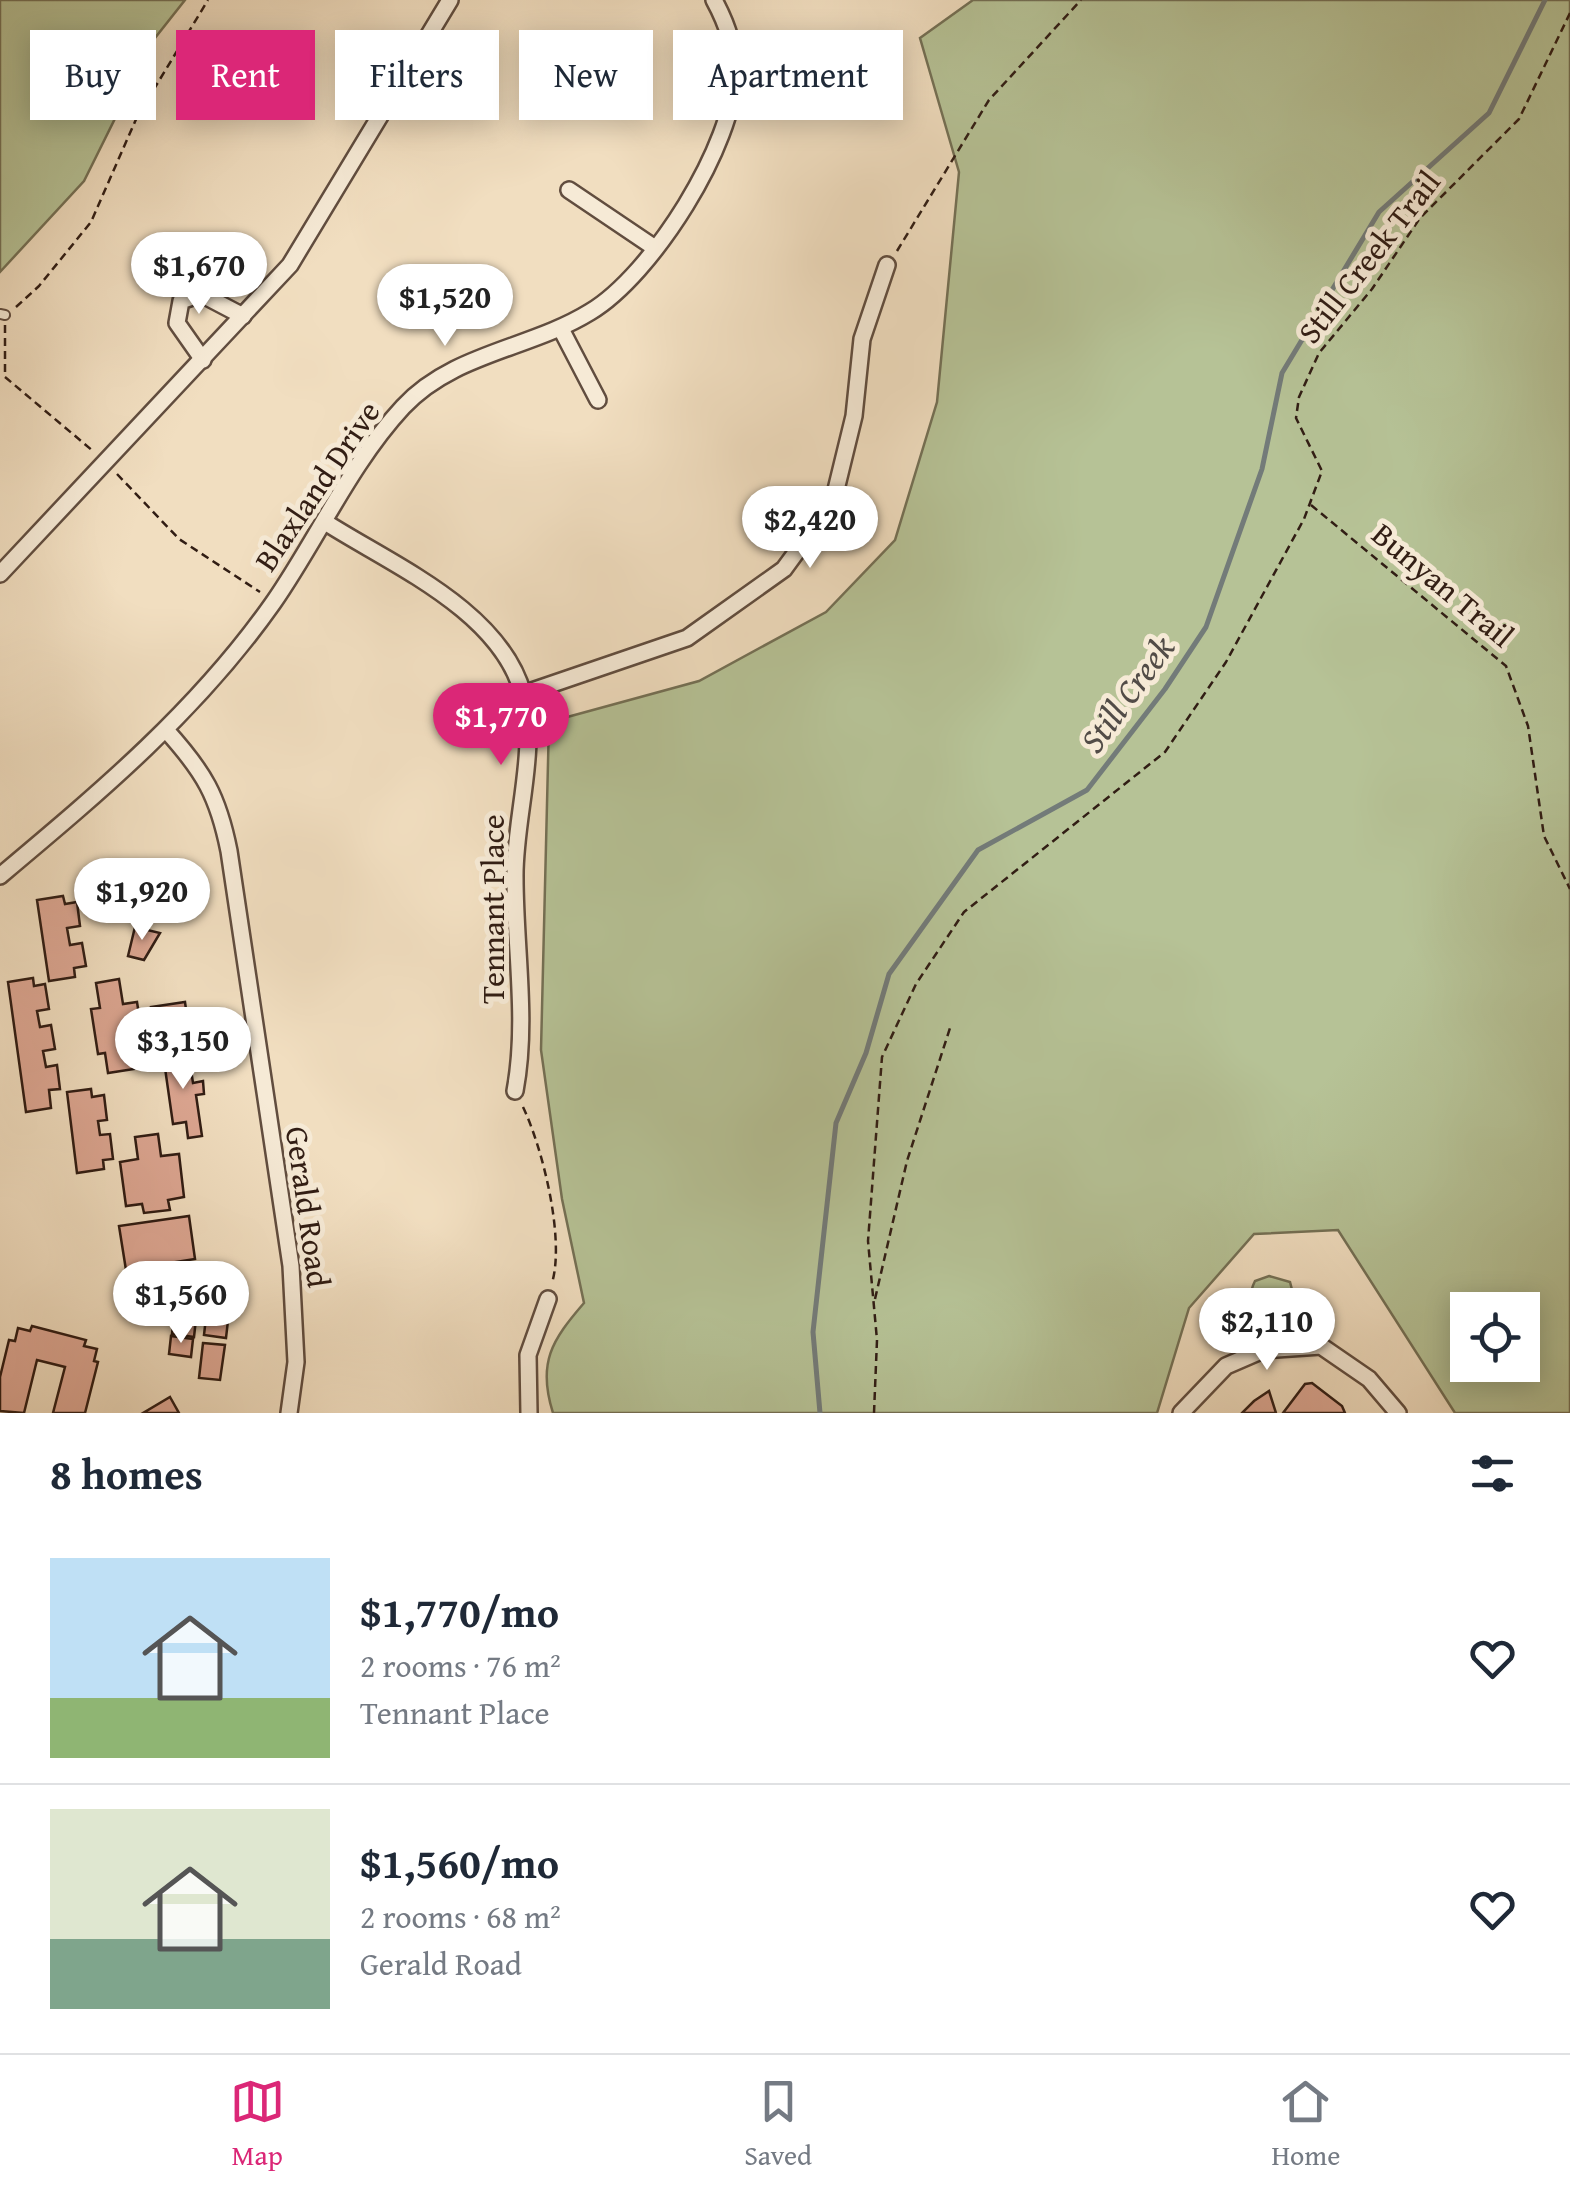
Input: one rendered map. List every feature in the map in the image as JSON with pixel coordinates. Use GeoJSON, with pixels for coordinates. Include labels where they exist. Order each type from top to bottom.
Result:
{"type":"FeatureCollection","features":[{"type":"Feature","properties":{"kind":"street"},"geometry":{"type":"LineString","coordinates":[[0,574],[108,464],[290,266],[450,0]]}},
{"type":"Feature","properties":{"kind":"street","name":"Blaxland Drive"},"geometry":{"type":"LineString","coordinates":[[0,876],[166,730],[212,682],[274,602],[376,440],[414,397],[475,358],[561,330],[626,285],[655,248],[718,144],[732,106],[735,70],[730,42],[714,0]]}},
{"type":"Feature","properties":{"kind":"street"},"geometry":{"type":"LineString","coordinates":[[570,190],[655,248]]}},
{"type":"Feature","properties":{"kind":"street"},"geometry":{"type":"LineString","coordinates":[[523,694],[687,638],[784,570],[833,502],[854,416],[862,339],[887,265]]}},
{"type":"Feature","properties":{"kind":"street"},"geometry":{"type":"LineString","coordinates":[[203,360],[177,323],[181,301],[201,294],[242,316]]}},
{"type":"Feature","properties":{"kind":"street"},"geometry":{"type":"LineString","coordinates":[[561,330],[598,400]]}},
{"type":"Feature","properties":{"kind":"street","name":"Tennant Place"},"geometry":{"type":"LineString","coordinates":[[324,522],[482,627],[523,694],[526,744],[514,858],[523,1050],[516,1092]]}},
{"type":"Feature","properties":{"kind":"street","name":"Gerald Road"},"geometry":{"type":"LineString","coordinates":[[166,730],[199,767],[212,790],[229,852],[292,1266],[296,1362],[289,1413]]}},
{"type":"Feature","properties":{"kind":"street"},"geometry":{"type":"LineString","coordinates":[[529,1413],[528,1355],[548,1299]]}},
{"type":"Feature","properties":{"kind":"street"},"geometry":{"type":"LineString","coordinates":[[1180,1413],[1204,1383],[1226,1366],[1264,1350],[1321,1346],[1370,1380],[1398,1413]]}},
{"type":"Feature","properties":{"kind":"path"},"geometry":{"type":"LineString","coordinates":[[208,0],[137,117],[91,222],[39,286],[3,314],[5,377],[108,464],[179,539],[274,602]]}},
{"type":"Feature","properties":{"kind":"path"},"geometry":{"type":"LineString","coordinates":[[887,265],[920,220],[940,174],[989,100],[1080,0]]}},
{"type":"Feature","properties":{"kind":"path","name":"Still Creek Trail"},"geometry":{"type":"LineString","coordinates":[[874,1413],[874,1306],[868,1241],[882,1057],[916,984],[964,912],[1165,752],[1226,662],[1310,504],[1322,471],[1296,418],[1299,396],[1319,353],[1372,289],[1420,218],[1519,119],[1570,13]]}},
{"type":"Feature","properties":{"kind":"path","name":"Bunyan Trail"},"geometry":{"type":"LineString","coordinates":[[1310,504],[1506,666],[1528,726],[1544,836],[1570,889]]}},
{"type":"Feature","properties":{"kind":"path"},"geometry":{"type":"LineString","coordinates":[[874,1306],[907,1161],[950,1028]]}},
{"type":"Feature","properties":{"kind":"path"},"geometry":{"type":"LineString","coordinates":[[516,1092],[528,1117],[557,1227],[558,1264],[548,1299]]}},
{"type":"Feature","properties":{"kind":"green space"},"geometry":{"type":"Polygon","coordinates":[[[0,0],[185,0],[156,37],[156,30],[30,30],[30,120],[114,120],[84,181],[0,272],[0,0]]]}},
{"type":"Feature","properties":{"kind":"green space"},"geometry":{"type":"Polygon","coordinates":[[[973,0],[1570,0],[1570,1413],[1455,1413],[1338,1230],[1254,1234],[1189,1308],[1157,1413],[553,1413],[547,1380],[550,1353],[584,1303],[562,1199],[541,1050],[549,722],[699,681],[826,612],[895,540],[937,402],[959,172],[920,38],[973,0]]]}},
{"type":"Feature","properties":{"kind":"green space"},"geometry":{"type":"Polygon","coordinates":[[[1269,1276],[1290,1282],[1299,1317],[1283,1328],[1264,1326],[1252,1305],[1255,1281],[1269,1276]]]}},
{"type":"Feature","properties":{"kind":"building"},"geometry":{"type":"Polygon","coordinates":[[[63,896],[65,904],[77,902],[80,926],[67,928],[70,945],[82,943],[86,966],[74,968],[75,977],[49,981],[37,900],[63,896]]]}},
{"type":"Feature","properties":{"kind":"building"},"geometry":{"type":"Polygon","coordinates":[[[135,927],[160,933],[144,960],[128,956],[135,927]]]}},
{"type":"Feature","properties":{"kind":"building"},"geometry":{"type":"Polygon","coordinates":[[[33,978],[34,986],[45,984],[49,1009],[37,1011],[40,1027],[51,1025],[55,1049],[43,1051],[46,1067],[57,1065],[60,1089],[49,1090],[51,1108],[26,1112],[8,982],[33,978]]]}},
{"type":"Feature","properties":{"kind":"building"},"geometry":{"type":"Polygon","coordinates":[[[119,979],[123,1004],[137,1002],[144,1047],[131,1049],[134,1069],[108,1073],[105,1053],[98,1054],[91,1009],[100,1008],[96,983],[119,979]]]}},
{"type":"Feature","properties":{"kind":"building"},"geometry":{"type":"Polygon","coordinates":[[[185,1002],[190,1039],[157,1044],[151,1007],[185,1002]]]}},
{"type":"Feature","properties":{"kind":"building"},"geometry":{"type":"Polygon","coordinates":[[[188,1050],[193,1083],[203,1081],[204,1094],[196,1095],[202,1136],[188,1138],[186,1122],[173,1124],[163,1054],[188,1050]]]}},
{"type":"Feature","properties":{"kind":"building"},"geometry":{"type":"Polygon","coordinates":[[[91,1089],[92,1097],[104,1095],[107,1120],[98,1121],[100,1135],[110,1134],[113,1159],[103,1160],[104,1169],[77,1173],[67,1092],[91,1089]]]}},
{"type":"Feature","properties":{"kind":"building"},"geometry":{"type":"Polygon","coordinates":[[[158,1134],[161,1156],[179,1154],[184,1197],[168,1200],[170,1210],[144,1213],[142,1204],[126,1206],[120,1162],[138,1159],[135,1137],[158,1134]]]}},
{"type":"Feature","properties":{"kind":"building"},"geometry":{"type":"Polygon","coordinates":[[[189,1216],[195,1259],[126,1270],[119,1226],[189,1216]]]}},
{"type":"Feature","properties":{"kind":"building"},"geometry":{"type":"Polygon","coordinates":[[[176,1296],[198,1299],[196,1316],[174,1314],[176,1296]]]}},
{"type":"Feature","properties":{"kind":"building"},"geometry":{"type":"Polygon","coordinates":[[[208,1300],[230,1303],[226,1338],[204,1335],[208,1300]]]}},
{"type":"Feature","properties":{"kind":"building"},"geometry":{"type":"Polygon","coordinates":[[[174,1316],[196,1319],[194,1337],[172,1334],[174,1316]]]}},
{"type":"Feature","properties":{"kind":"building"},"geometry":{"type":"Polygon","coordinates":[[[32,1326],[86,1340],[84,1346],[97,1349],[94,1361],[98,1362],[85,1413],[53,1413],[65,1367],[37,1360],[24,1413],[0,1411],[0,1377],[9,1340],[15,1341],[18,1328],[30,1331],[32,1326]]]}},
{"type":"Feature","properties":{"kind":"building"},"geometry":{"type":"Polygon","coordinates":[[[171,1336],[193,1339],[191,1357],[169,1354],[171,1336]]]}},
{"type":"Feature","properties":{"kind":"building"},"geometry":{"type":"Polygon","coordinates":[[[203,1343],[225,1345],[220,1380],[199,1378],[203,1343]]]}},
{"type":"Feature","properties":{"kind":"building"},"geometry":{"type":"Polygon","coordinates":[[[1312,1383],[1342,1406],[1345,1413],[1283,1413],[1305,1384],[1312,1383]]]}},
{"type":"Feature","properties":{"kind":"building"},"geometry":{"type":"Polygon","coordinates":[[[1269,1391],[1276,1413],[1242,1413],[1254,1401],[1269,1391]]]}},
{"type":"Feature","properties":{"kind":"building"},"geometry":{"type":"Polygon","coordinates":[[[170,1397],[179,1413],[143,1413],[170,1397]]]}},
{"type":"Feature","properties":{"kind":"waterway","name":"Still Creek"},"geometry":{"type":"LineString","coordinates":[[820,1413],[813,1332],[836,1123],[866,1053],[889,974],[978,850],[1087,790],[1165,689],[1206,627],[1262,469],[1282,373],[1379,212],[1489,113],[1545,0]]}}]}
